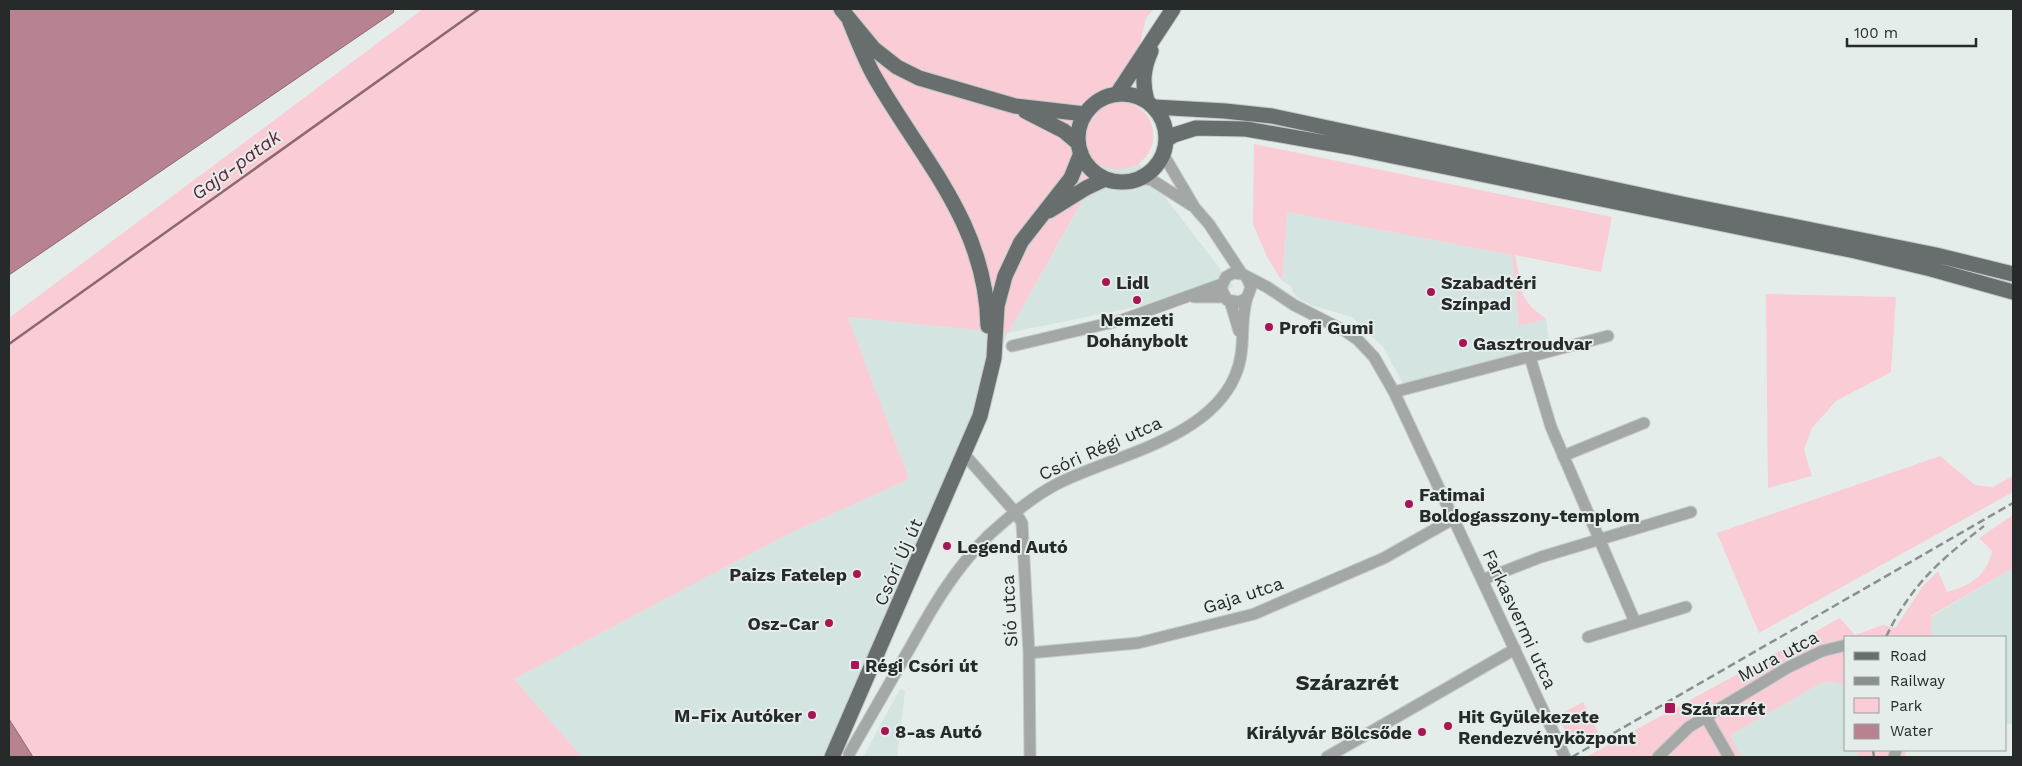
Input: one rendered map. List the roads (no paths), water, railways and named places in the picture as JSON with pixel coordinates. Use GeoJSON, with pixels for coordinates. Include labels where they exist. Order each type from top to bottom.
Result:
{"type":"FeatureCollection","features":[{"type":"Feature","properties":{"kind":"main road"},"geometry":{"type":"LineString","coordinates":[[841,9],[874,49],[910,74],[932,83],[1015,106],[1085,114]]}},
{"type":"Feature","properties":{"kind":"main road"},"geometry":{"type":"LineString","coordinates":[[1117,94],[1169,14]]}},
{"type":"Feature","properties":{"kind":"main road"},"geometry":{"type":"LineString","coordinates":[[1164,147],[1164,125],[1143,87],[1146,64],[1169,14]]}},
{"type":"Feature","properties":{"kind":"main road"},"geometry":{"type":"LineString","coordinates":[[850,22],[874,74],[943,183],[966,226],[977,258],[986,294],[990,379]]}},
{"type":"Feature","properties":{"kind":"main road"},"geometry":{"type":"LineString","coordinates":[[990,379],[996,340],[997,306],[1000,290],[1016,250],[1027,233],[1071,178],[1079,148],[1079,128],[1085,114],[1098,100],[1117,94],[1133,95],[1151,104],[1250,113],[1696,207],[1936,255],[2013,274]]}},
{"type":"Feature","properties":{"kind":"main road"},"geometry":{"type":"LineString","coordinates":[[1015,106],[1064,131],[1079,148],[1091,169],[1105,179],[1126,181],[1140,178],[1155,167],[1164,147],[1174,135],[1196,128],[1250,130],[1349,147],[1855,251],[1931,269],[2013,292]]}},
{"type":"Feature","properties":{"kind":"main road"},"geometry":{"type":"LineString","coordinates":[[1042,216],[1086,188],[1105,179]]}},
{"type":"Feature","properties":{"kind":"main road","name":"Csóri Új út"},"geometry":{"type":"LineString","coordinates":[[832,757],[965,455],[980,416],[990,379]]}},
{"type":"Feature","properties":{"kind":"street"},"geometry":{"type":"LineString","coordinates":[[1164,147],[1195,208],[1209,224],[1221,244],[1250,283],[1248,297],[1239,302],[1227,299],[1187,297]]}},
{"type":"Feature","properties":{"kind":"street"},"geometry":{"type":"LineString","coordinates":[[1140,178],[1152,180],[1195,208]]}},
{"type":"Feature","properties":{"kind":"street"},"geometry":{"type":"LineString","coordinates":[[1221,244],[1224,280],[1222,288],[1227,299]]}},
{"type":"Feature","properties":{"kind":"street"},"geometry":{"type":"LineString","coordinates":[[1012,346],[1104,326],[1187,297],[1224,280],[1233,273],[1244,275]]}},
{"type":"Feature","properties":{"kind":"street","name":"Farkasvermi utca"},"geometry":{"type":"LineString","coordinates":[[1244,275],[1345,331],[1358,340],[1374,357],[1394,392],[1565,757]]}},
{"type":"Feature","properties":{"kind":"street","name":"Farkasvermi utca"},"geometry":{"type":"LineString","coordinates":[[1248,297],[1266,293],[1279,296]]}},
{"type":"Feature","properties":{"kind":"street","name":"Csóri Régi utca"},"geometry":{"type":"LineString","coordinates":[[850,754],[950,582],[983,542],[1031,500],[1058,484],[1164,439],[1197,420],[1210,410],[1232,382],[1240,363],[1244,339],[1243,316],[1248,297]]}},
{"type":"Feature","properties":{"kind":"street","name":"Csóri Régi utca"},"geometry":{"type":"LineString","coordinates":[[1227,299],[1242,348]]}},
{"type":"Feature","properties":{"kind":"street"},"geometry":{"type":"LineString","coordinates":[[1394,392],[1608,336]]}},
{"type":"Feature","properties":{"kind":"street"},"geometry":{"type":"LineString","coordinates":[[1530,357],[1544,406],[1563,456],[1635,622]]}},
{"type":"Feature","properties":{"kind":"street"},"geometry":{"type":"LineString","coordinates":[[1563,456],[1644,423]]}},
{"type":"Feature","properties":{"kind":"street","name":"Sió utca"},"geometry":{"type":"LineString","coordinates":[[965,455],[1016,512],[1022,523],[1029,653],[1030,757]]}},
{"type":"Feature","properties":{"kind":"street"},"geometry":{"type":"LineString","coordinates":[[1482,580],[1523,564],[1599,539],[1691,512]]}},
{"type":"Feature","properties":{"kind":"street","name":"Gaja utca"},"geometry":{"type":"LineString","coordinates":[[1029,653],[1138,643],[1254,614],[1384,558],[1453,519]]}},
{"type":"Feature","properties":{"kind":"street"},"geometry":{"type":"LineString","coordinates":[[1588,637],[1686,607]]}},
{"type":"Feature","properties":{"kind":"street","name":"Mura utca"},"geometry":{"type":"LineString","coordinates":[[1658,757],[1679,736],[1706,717],[1798,662],[1822,651],[1844,646]]}},
{"type":"Feature","properties":{"kind":"street"},"geometry":{"type":"LineString","coordinates":[[1327,757],[1515,650]]}},
{"type":"Feature","properties":{"kind":"street"},"geometry":{"type":"LineString","coordinates":[[1706,717],[1729,757]]}},
{"type":"Feature","properties":{"kind":"water"},"geometry":{"type":"Polygon","coordinates":[[[9,9],[393,9],[394,12],[9,275],[9,9]]]}},
{"type":"Feature","properties":{"kind":"water"},"geometry":{"type":"Polygon","coordinates":[[[9,719],[33,757],[9,757],[9,719]]]}},
{"type":"Feature","properties":{"kind":"waterway","name":"Gaja-patak"},"geometry":{"type":"LineString","coordinates":[[9,344],[479,9]]}},
{"type":"Feature","properties":{"kind":"railway"},"geometry":{"type":"LineString","coordinates":[[1572,757],[2013,503]]}},
{"type":"Feature","properties":{"kind":"railway"},"geometry":{"type":"LineString","coordinates":[[1887,636],[1916,588],[1953,551],[1984,526]]}},
{"type":"Feature","properties":{"kind":"railway"},"geometry":{"type":"LineString","coordinates":[[1873,751],[1874,757]]}},
{"type":"Feature","properties":{"kind":"place","name":"Lidl"},"geometry":{"type":"Point","coordinates":[1106,282]}},
{"type":"Feature","properties":{"kind":"place","name":"Szabadtéri Színpad"},"geometry":{"type":"Point","coordinates":[1431,292]}},
{"type":"Feature","properties":{"kind":"place","name":"Nemzeti Dohánybolt"},"geometry":{"type":"Point","coordinates":[1137,300]}},
{"type":"Feature","properties":{"kind":"place","name":"Profi Gumi"},"geometry":{"type":"Point","coordinates":[1269,327]}},
{"type":"Feature","properties":{"kind":"place","name":"Gasztroudvar"},"geometry":{"type":"Point","coordinates":[1463,343]}},
{"type":"Feature","properties":{"kind":"place","name":"Fatimai Boldogasszony-templom"},"geometry":{"type":"Point","coordinates":[1409,504]}},
{"type":"Feature","properties":{"kind":"place","name":"Legend Autó"},"geometry":{"type":"Point","coordinates":[947,546]}},
{"type":"Feature","properties":{"kind":"place","name":"Paizs Fatelep"},"geometry":{"type":"Point","coordinates":[857,574]}},
{"type":"Feature","properties":{"kind":"place","name":"Osz-Car"},"geometry":{"type":"Point","coordinates":[829,623]}},
{"type":"Feature","properties":{"kind":"place","name":"Régi Csóri út"},"geometry":{"type":"Point","coordinates":[855,665]}},
{"type":"Feature","properties":{"kind":"place","name":"Szárazrét"},"geometry":{"type":"Point","coordinates":[1670,708]}},
{"type":"Feature","properties":{"kind":"place","name":"M-Fix Autóker"},"geometry":{"type":"Point","coordinates":[812,715]}},
{"type":"Feature","properties":{"kind":"place","name":"Hit Gyülekezete Rendezvényközpont"},"geometry":{"type":"Point","coordinates":[1448,726]}},
{"type":"Feature","properties":{"kind":"place","name":"8-as Autó"},"geometry":{"type":"Point","coordinates":[885,731]}},
{"type":"Feature","properties":{"kind":"place","name":"Királyvár Bölcsőde"},"geometry":{"type":"Point","coordinates":[1422,732]}},
{"type":"Feature","properties":{"kind":"district","name":"Szárazrét"},"geometry":{"type":"Point","coordinates":[1347,682]}}]}
